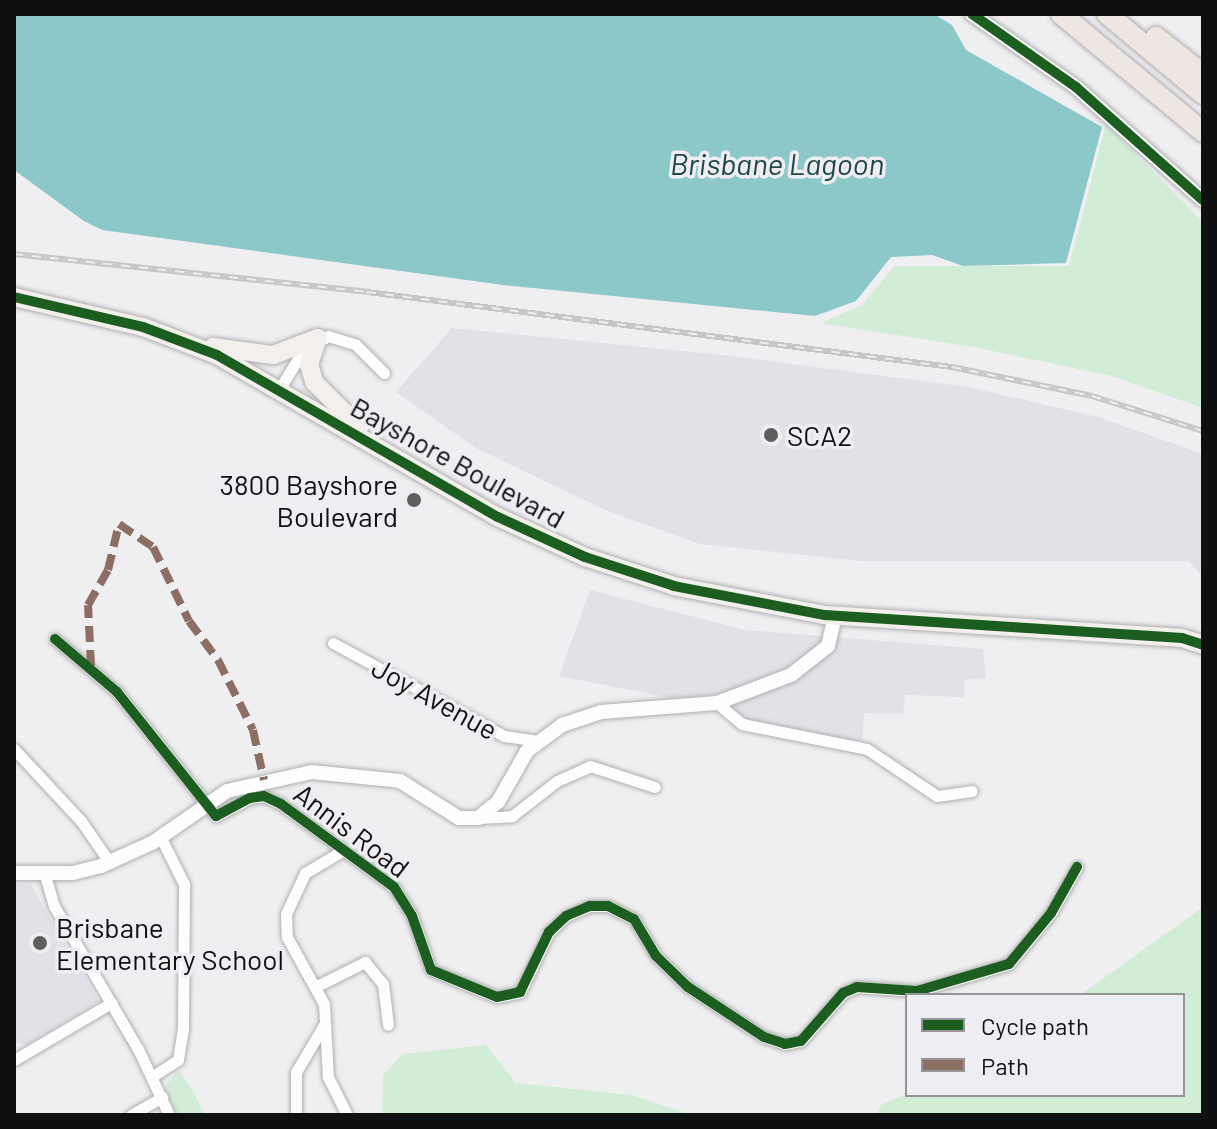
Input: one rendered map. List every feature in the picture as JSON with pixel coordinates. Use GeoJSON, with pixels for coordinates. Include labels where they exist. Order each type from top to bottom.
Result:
{"type":"FeatureCollection","features":[{"type":"Feature","properties":{"kind":"highway"},"geometry":{"type":"LineString","coordinates":[[1061,14],[1203,132]]}},
{"type":"Feature","properties":{"kind":"highway"},"geometry":{"type":"LineString","coordinates":[[1107,14],[1203,94]]}},
{"type":"Feature","properties":{"kind":"highway"},"geometry":{"type":"LineString","coordinates":[[1122,14],[1203,74]]}},
{"type":"Feature","properties":{"kind":"main road","name":"Bayshore Boulevard"},"geometry":{"type":"LineString","coordinates":[[14,297],[102,315],[183,341],[280,388],[508,523],[606,564],[717,597],[835,616],[1182,638],[1203,634]]}},
{"type":"Feature","properties":{"kind":"main road"},"geometry":{"type":"LineString","coordinates":[[183,341],[273,355],[318,338]]}},
{"type":"Feature","properties":{"kind":"main road"},"geometry":{"type":"LineString","coordinates":[[318,338],[309,364],[314,382],[384,451]]}},
{"type":"Feature","properties":{"kind":"main road","name":"Bayshore Boulevard"},"geometry":{"type":"LineString","coordinates":[[1182,638],[1203,645]]}},
{"type":"Feature","properties":{"kind":"street"},"geometry":{"type":"LineString","coordinates":[[972,14],[1076,87],[1203,200]]}},
{"type":"Feature","properties":{"kind":"street"},"geometry":{"type":"LineString","coordinates":[[280,388],[304,349],[318,338],[347,339],[384,373]]}},
{"type":"Feature","properties":{"kind":"street"},"geometry":{"type":"LineString","coordinates":[[478,818],[493,809],[521,757],[539,741],[594,714],[717,703],[810,665],[832,640],[835,616]]}},
{"type":"Feature","properties":{"kind":"street"},"geometry":{"type":"LineString","coordinates":[[55,639],[117,692],[206,805]]}},
{"type":"Feature","properties":{"kind":"street","name":"Joy Avenue"},"geometry":{"type":"LineString","coordinates":[[333,643],[504,736],[539,741]]}},
{"type":"Feature","properties":{"kind":"street"},"geometry":{"type":"LineString","coordinates":[[717,703],[742,724],[867,749],[937,796],[972,791]]}},
{"type":"Feature","properties":{"kind":"street"},"geometry":{"type":"LineString","coordinates":[[14,749],[81,821],[110,863]]}},
{"type":"Feature","properties":{"kind":"street"},"geometry":{"type":"LineString","coordinates":[[14,873],[45,875],[110,863],[161,838],[206,805],[242,785],[329,772],[400,781],[459,818],[512,816],[557,781],[590,766],[655,787]]}},
{"type":"Feature","properties":{"kind":"street","name":"Annis Road"},"geometry":{"type":"LineString","coordinates":[[206,805],[216,816],[250,798],[264,796],[387,880],[404,900],[431,970],[510,997],[520,992],[558,924],[590,906],[608,906],[634,919],[656,956],[688,987],[764,1037],[785,1044],[801,1041],[843,993],[857,987],[917,991],[1009,964],[1051,913],[1077,867]]}},
{"type":"Feature","properties":{"kind":"street"},"geometry":{"type":"LineString","coordinates":[[153,1076],[178,1060],[183,1029],[185,892],[161,838]]}},
{"type":"Feature","properties":{"kind":"street"},"geometry":{"type":"LineString","coordinates":[[342,851],[305,873],[286,914],[287,937],[317,986],[325,1023],[328,1077],[347,1115]]}},
{"type":"Feature","properties":{"kind":"street"},"geometry":{"type":"LineString","coordinates":[[45,875],[54,906],[153,1076],[169,1115]]}},
{"type":"Feature","properties":{"kind":"street"},"geometry":{"type":"LineString","coordinates":[[317,986],[365,962],[383,984],[388,1025]]}},
{"type":"Feature","properties":{"kind":"street"},"geometry":{"type":"LineString","coordinates":[[14,1060],[111,1003]]}},
{"type":"Feature","properties":{"kind":"street"},"geometry":{"type":"LineString","coordinates":[[296,1115],[296,1072],[325,1023]]}},
{"type":"Feature","properties":{"kind":"street"},"geometry":{"type":"LineString","coordinates":[[131,1115],[162,1097]]}},
{"type":"Feature","properties":{"kind":"shaded area"},"geometry":{"type":"Polygon","coordinates":[[[452,328],[732,356],[968,387],[1098,417],[1203,454],[1203,577],[1188,561],[860,561],[700,544],[605,510],[476,448],[396,392],[452,328]]]}},
{"type":"Feature","properties":{"kind":"shaded area"},"geometry":{"type":"Polygon","coordinates":[[[590,590],[745,630],[983,649],[986,678],[965,680],[964,697],[905,695],[903,714],[864,713],[862,741],[754,723],[736,711],[725,693],[677,699],[559,676],[590,590]]]}},
{"type":"Feature","properties":{"kind":"shaded area","name":"Brisbane Elementary School"},"geometry":{"type":"Polygon","coordinates":[[[14,883],[31,885],[99,1001],[27,1045],[14,1042],[14,883]]]}},
{"type":"Feature","properties":{"kind":"green space"},"geometry":{"type":"Polygon","coordinates":[[[1106,124],[1203,222],[1203,408],[1112,376],[978,348],[821,323],[862,305],[894,266],[1069,266],[1106,124]]]}},
{"type":"Feature","properties":{"kind":"green space"},"geometry":{"type":"Polygon","coordinates":[[[1203,907],[1203,1115],[876,1115],[881,1105],[905,1095],[1185,1097],[1185,993],[1083,993],[1203,907]]]}},
{"type":"Feature","properties":{"kind":"green space"},"geometry":{"type":"Polygon","coordinates":[[[486,1045],[516,1083],[631,1095],[691,1115],[382,1115],[383,1075],[403,1054],[486,1045]]]}},
{"type":"Feature","properties":{"kind":"green space"},"geometry":{"type":"Polygon","coordinates":[[[179,1070],[205,1115],[176,1115],[165,1086],[179,1070]]]}},
{"type":"Feature","properties":{"kind":"water","name":"Brisbane Lagoon"},"geometry":{"type":"Polygon","coordinates":[[[14,14],[934,14],[952,25],[966,50],[1102,127],[1066,263],[963,266],[932,255],[891,257],[856,301],[815,316],[503,285],[102,230],[84,221],[14,170],[14,14]]]}},
{"type":"Feature","properties":{"kind":"railway"},"geometry":{"type":"LineString","coordinates":[[14,254],[367,292],[952,367],[1092,396],[1203,431]]}},
{"type":"Feature","properties":{"kind":"marked path"},"geometry":{"type":"LineString","coordinates":[[91,666],[88,605],[108,570],[119,524],[153,547],[189,621],[218,660],[253,730],[264,780]]}},
{"type":"Feature","properties":{"kind":"cycle path"},"geometry":{"type":"LineString","coordinates":[[972,14],[1076,87],[1203,200]]}},
{"type":"Feature","properties":{"kind":"cycle path"},"geometry":{"type":"LineString","coordinates":[[14,297],[143,327],[217,355],[498,517],[585,557],[674,586],[825,615],[1182,638],[1203,645]]}},
{"type":"Feature","properties":{"kind":"cycle path"},"geometry":{"type":"LineString","coordinates":[[55,639],[117,692],[216,816],[250,798],[264,796],[281,804],[394,887],[412,916],[431,970],[497,997],[520,992],[549,932],[566,916],[590,906],[608,906],[634,919],[656,956],[688,987],[764,1037],[785,1044],[801,1041],[843,993],[857,987],[917,991],[1009,964],[1051,913],[1077,867]]}},
{"type":"Feature","properties":{"kind":"place","name":"SCA2"},"geometry":{"type":"Point","coordinates":[771,435]}},
{"type":"Feature","properties":{"kind":"place","name":"3800 Bayshore Boulevard"},"geometry":{"type":"Point","coordinates":[414,500]}},
{"type":"Feature","properties":{"kind":"place","name":"Brisbane Elementary School"},"geometry":{"type":"Point","coordinates":[40,943]}}]}
